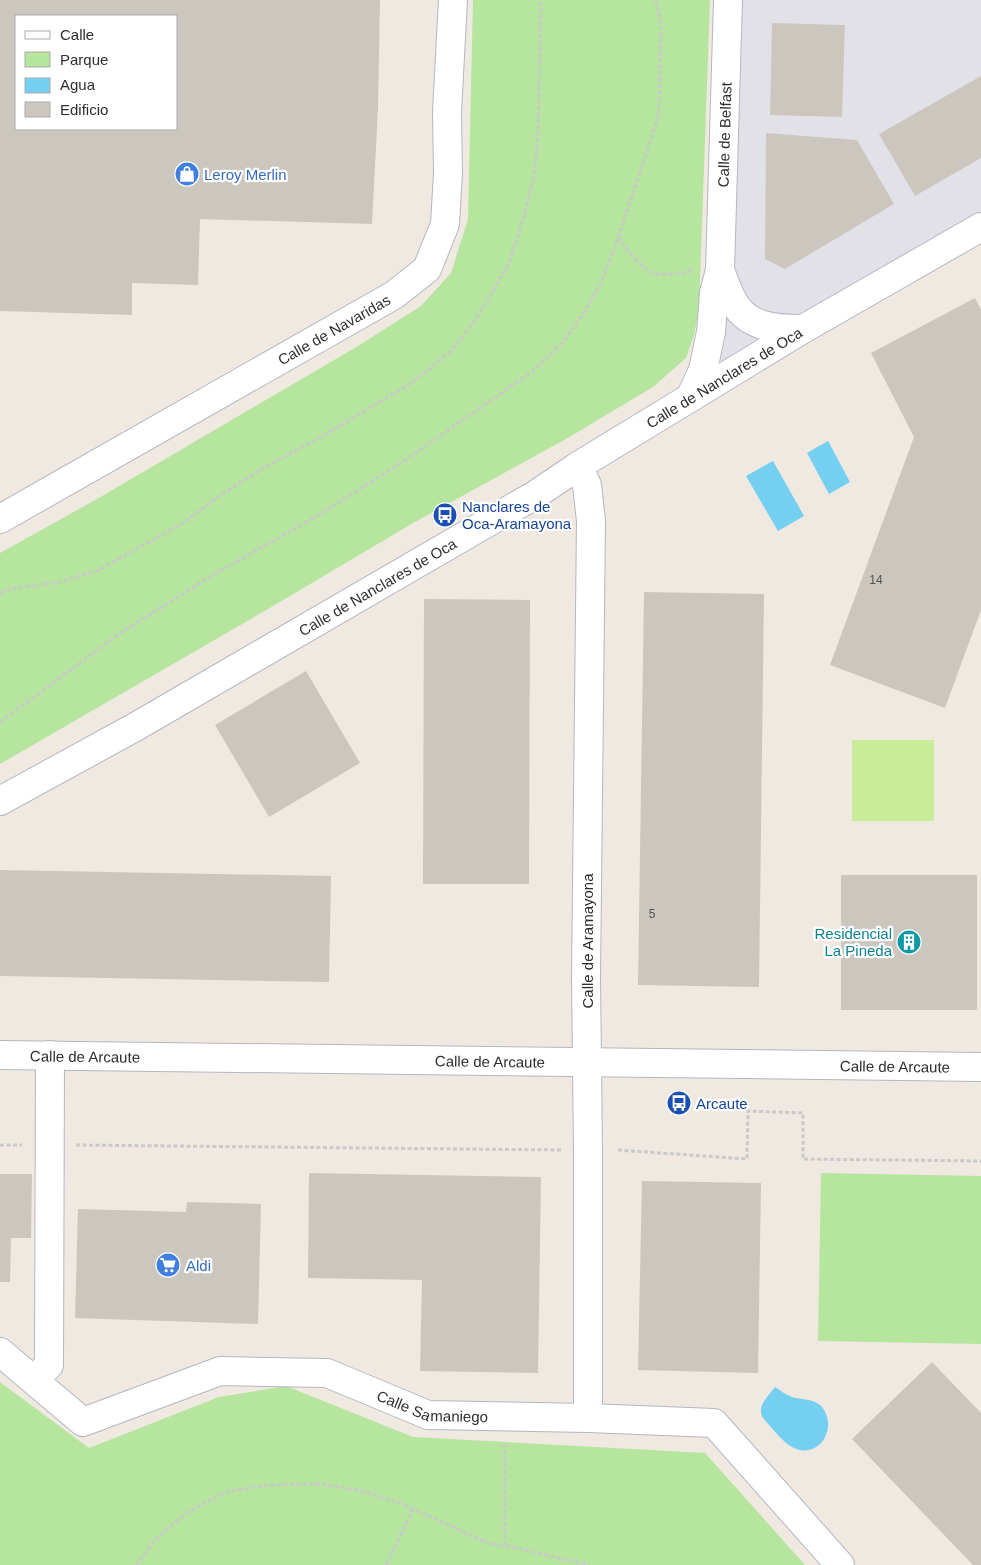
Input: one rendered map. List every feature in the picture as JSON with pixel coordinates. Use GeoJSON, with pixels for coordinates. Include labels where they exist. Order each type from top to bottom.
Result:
{"type":"FeatureCollection","features":[{"type":"Feature","properties":{"kind":"street","name":"Calle de Navaridas"},"geometry":{"type":"LineString","coordinates":[[0,519],[394,295],[427,269],[445,224],[448,173],[447,112],[453,0]]}},
{"type":"Feature","properties":{"kind":"street","name":"Calle de Belfast"},"geometry":{"type":"LineString","coordinates":[[690,398],[703,370],[711,332],[714,293],[720,270],[728,0]]}},
{"type":"Feature","properties":{"kind":"street","name":"Calle de Nanclares de Oca"},"geometry":{"type":"LineString","coordinates":[[0,801],[145,721],[535,495],[578,466],[803,329],[981,227]]}},
{"type":"Feature","properties":{"kind":"street","name":"Calle de Belfast"},"geometry":{"type":"LineString","coordinates":[[720,270],[733,302],[751,320],[759,325],[774,328],[803,329]]}},
{"type":"Feature","properties":{"kind":"street","name":"Calle de Aramayona"},"geometry":{"type":"LineString","coordinates":[[578,466],[587,485],[591,521],[586,957],[588,1418]]}},
{"type":"Feature","properties":{"kind":"street","name":"Calle de Arcaute"},"geometry":{"type":"LineString","coordinates":[[0,1055],[292,1057],[587,1063],[981,1067]]}},
{"type":"Feature","properties":{"kind":"street"},"geometry":{"type":"LineString","coordinates":[[34,1380],[48,1365],[50,1055]]}},
{"type":"Feature","properties":{"kind":"street","name":"Calle Samaniego"},"geometry":{"type":"LineString","coordinates":[[0,1352],[83,1422],[220,1371],[327,1373],[428,1415],[714,1423],[840,1565]]}},
{"type":"Feature","properties":{"kind":"path"},"geometry":{"type":"LineString","coordinates":[[0,592],[59,582],[96,571],[183,523],[222,494],[262,469],[412,383],[449,352],[468,330],[509,264],[524,217],[534,176],[538,133],[541,0]]}},
{"type":"Feature","properties":{"kind":"path"},"geometry":{"type":"LineString","coordinates":[[0,722],[119,634],[211,576],[317,516],[401,463],[533,371],[562,343],[586,310],[603,278],[659,115],[661,24],[656,0]]}},
{"type":"Feature","properties":{"kind":"path"},"geometry":{"type":"LineString","coordinates":[[618,238],[635,259],[654,274],[720,270]]}},
{"type":"Feature","properties":{"kind":"path"},"geometry":{"type":"LineString","coordinates":[[618,1150],[747,1159],[748,1111],[803,1112],[803,1158],[981,1161]]}},
{"type":"Feature","properties":{"kind":"path"},"geometry":{"type":"LineString","coordinates":[[0,1145],[566,1150]]}},
{"type":"Feature","properties":{"kind":"path"},"geometry":{"type":"LineString","coordinates":[[505,1416],[505,1546]]}},
{"type":"Feature","properties":{"kind":"path"},"geometry":{"type":"LineString","coordinates":[[136,1565],[156,1539],[186,1513],[225,1492],[269,1486],[321,1484],[362,1491],[400,1503],[488,1543],[589,1565]]}},
{"type":"Feature","properties":{"kind":"path"},"geometry":{"type":"LineString","coordinates":[[386,1565],[413,1509]]}},
{"type":"Feature","properties":{"kind":"shaded area"},"geometry":{"type":"Polygon","coordinates":[[[728,0],[981,0],[981,227],[690,398],[703,370],[728,0]]]}},
{"type":"Feature","properties":{"kind":"green space"},"geometry":{"type":"Polygon","coordinates":[[[473,0],[710,0],[699,309],[694,335],[686,358],[653,387],[566,439],[413,523],[0,764],[0,553],[97,499],[358,346],[421,306],[451,273],[468,219],[473,0]]]}},
{"type":"Feature","properties":{"kind":"green space"},"geometry":{"type":"Polygon","coordinates":[[[852,740],[934,740],[934,821],[852,821],[852,740]]]}},
{"type":"Feature","properties":{"kind":"green space"},"geometry":{"type":"Polygon","coordinates":[[[821,1173],[981,1176],[981,1344],[818,1341],[821,1173]]]}},
{"type":"Feature","properties":{"kind":"green space"},"geometry":{"type":"Polygon","coordinates":[[[0,1382],[89,1448],[219,1397],[286,1386],[413,1437],[705,1453],[805,1565],[0,1565],[0,1382]]]}},
{"type":"Feature","properties":{"kind":"water"},"geometry":{"type":"Polygon","coordinates":[[[828,441],[850,482],[829,494],[807,453],[828,441]]]}},
{"type":"Feature","properties":{"kind":"water"},"geometry":{"type":"Polygon","coordinates":[[[773,461],[804,516],[778,531],[746,476],[773,461]]]}},
{"type":"Feature","properties":{"kind":"water"},"geometry":{"type":"Polygon","coordinates":[[[775,1387],[790,1396],[811,1400],[821,1406],[826,1414],[828,1423],[824,1439],[819,1445],[812,1449],[794,1448],[781,1439],[763,1418],[761,1414],[762,1406],[775,1387]]]}},
{"type":"Feature","properties":{"kind":"building","name":"Leroy Merlin"},"geometry":{"type":"Polygon","coordinates":[[[0,0],[380,0],[378,108],[372,224],[200,219],[198,285],[132,283],[132,315],[0,311],[0,0]]]}},
{"type":"Feature","properties":{"kind":"building"},"geometry":{"type":"Polygon","coordinates":[[[772,23],[845,25],[842,117],[770,115],[772,23]]]}},
{"type":"Feature","properties":{"kind":"building"},"geometry":{"type":"Polygon","coordinates":[[[981,76],[981,158],[915,196],[879,134],[981,76]]]}},
{"type":"Feature","properties":{"kind":"building"},"geometry":{"type":"Polygon","coordinates":[[[766,133],[857,140],[894,204],[785,269],[765,259],[766,133]]]}},
{"type":"Feature","properties":{"kind":"building"},"geometry":{"type":"Polygon","coordinates":[[[975,298],[981,310],[981,610],[945,708],[830,665],[914,437],[871,353],[975,298]]]}},
{"type":"Feature","properties":{"kind":"building"},"geometry":{"type":"Polygon","coordinates":[[[644,592],[764,594],[759,987],[638,985],[644,592]]]}},
{"type":"Feature","properties":{"kind":"building"},"geometry":{"type":"Polygon","coordinates":[[[424,599],[530,600],[529,884],[423,884],[424,599]]]}},
{"type":"Feature","properties":{"kind":"building"},"geometry":{"type":"Polygon","coordinates":[[[306,671],[360,763],[269,817],[215,725],[306,671]]]}},
{"type":"Feature","properties":{"kind":"building"},"geometry":{"type":"Polygon","coordinates":[[[0,870],[331,876],[329,982],[0,976],[0,870]]]}},
{"type":"Feature","properties":{"kind":"building","name":"Residencial La Pineda"},"geometry":{"type":"Polygon","coordinates":[[[841,875],[977,875],[977,1010],[841,1010],[841,875]]]}},
{"type":"Feature","properties":{"kind":"building"},"geometry":{"type":"Polygon","coordinates":[[[309,1173],[541,1177],[538,1373],[420,1371],[422,1280],[308,1278],[309,1173]]]}},
{"type":"Feature","properties":{"kind":"building"},"geometry":{"type":"Polygon","coordinates":[[[0,1174],[32,1174],[31,1238],[11,1238],[10,1282],[0,1282],[0,1174]]]}},
{"type":"Feature","properties":{"kind":"building"},"geometry":{"type":"Polygon","coordinates":[[[642,1181],[761,1183],[758,1373],[638,1370],[642,1181]]]}},
{"type":"Feature","properties":{"kind":"building","name":"Aldi"},"geometry":{"type":"Polygon","coordinates":[[[187,1202],[261,1204],[258,1324],[75,1318],[78,1209],[186,1212],[187,1202]]]}},
{"type":"Feature","properties":{"kind":"building"},"geometry":{"type":"Polygon","coordinates":[[[932,1362],[981,1413],[981,1565],[973,1565],[852,1439],[932,1362]]]}},
{"type":"Feature","properties":{"kind":"place","name":"Leroy Merlin"},"geometry":{"type":"Point","coordinates":[187,174]}},
{"type":"Feature","properties":{"kind":"place","name":"Nanclares de Oca-Aramayona"},"geometry":{"type":"Point","coordinates":[445,515]}},
{"type":"Feature","properties":{"kind":"place","name":"Residencial La Pineda"},"geometry":{"type":"Point","coordinates":[909,942]}},
{"type":"Feature","properties":{"kind":"place","name":"Arcaute"},"geometry":{"type":"Point","coordinates":[679,1103]}},
{"type":"Feature","properties":{"kind":"place","name":"Aldi"},"geometry":{"type":"Point","coordinates":[168,1265]}}]}
